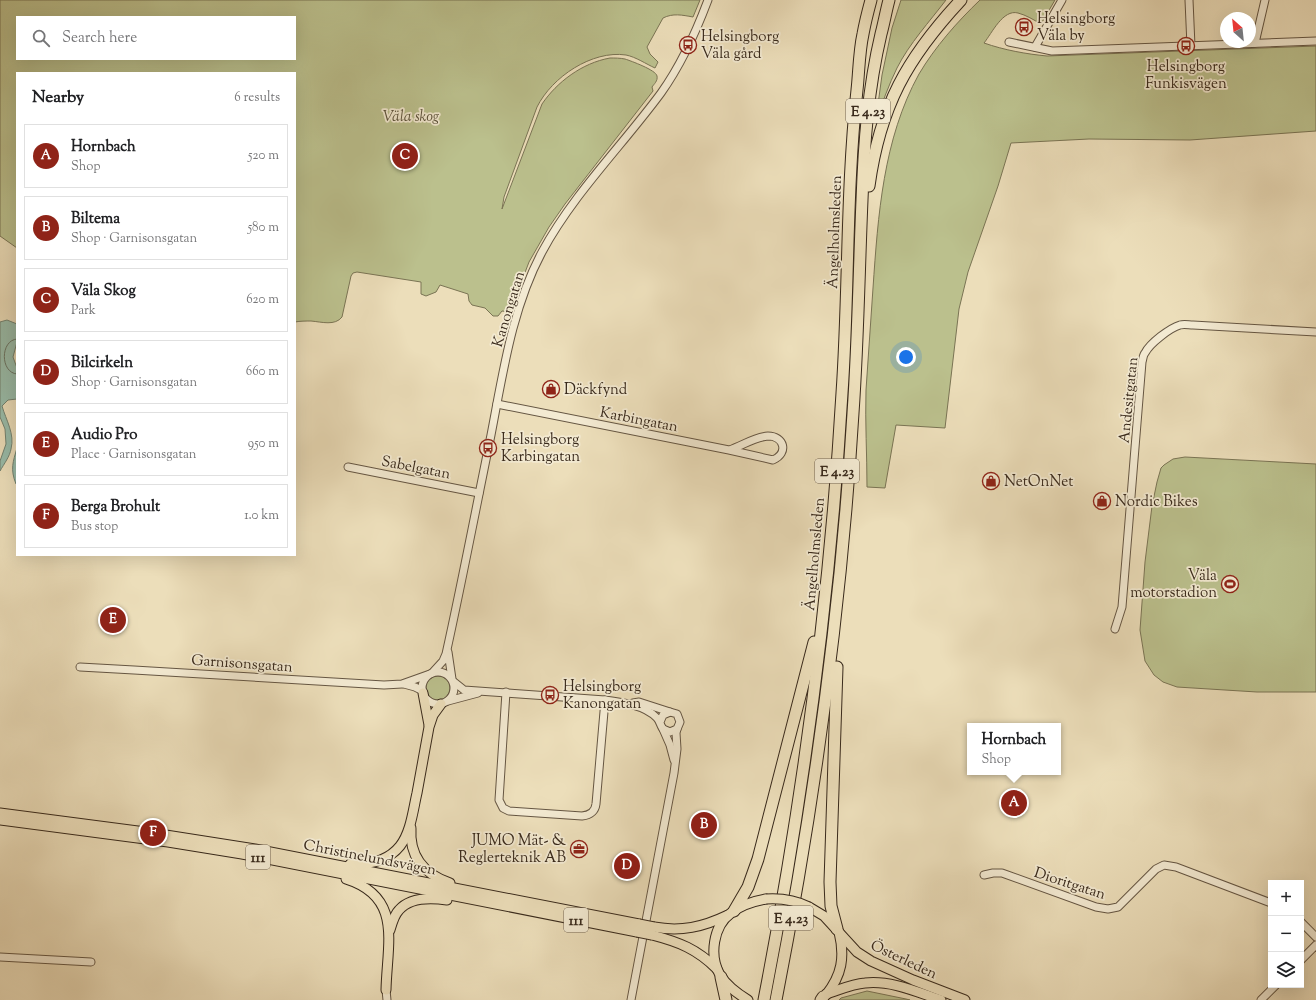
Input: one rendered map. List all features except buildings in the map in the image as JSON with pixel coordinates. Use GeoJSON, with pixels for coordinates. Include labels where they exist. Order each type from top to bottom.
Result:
{"type":"FeatureCollection","features":[{"type":"Feature","properties":{"kind":"highway"},"geometry":{"type":"LineString","coordinates":[[860,60],[862,36],[871,0]]}},
{"type":"Feature","properties":{"kind":"highway","name":"E 4.23"},"geometry":{"type":"LineString","coordinates":[[860,60],[877,0]]}},
{"type":"Feature","properties":{"kind":"highway","name":"E 4.23"},"geometry":{"type":"LineString","coordinates":[[861,224],[867,114],[874,66],[889,0]]}},
{"type":"Feature","properties":{"kind":"highway"},"geometry":{"type":"LineString","coordinates":[[861,224],[875,149],[895,91],[917,53],[961,0]]}},
{"type":"Feature","properties":{"kind":"highway","name":"Ängelholmsleden"},"geometry":{"type":"LineString","coordinates":[[764,1000],[803,778],[830,553],[842,391],[852,136],[860,60]]}},
{"type":"Feature","properties":{"kind":"highway","name":"Ängelholmsleden"},"geometry":{"type":"LineString","coordinates":[[776,1000],[801,863],[820,740],[834,629],[854,409],[861,224]]}},
{"type":"Feature","properties":{"kind":"highway"},"geometry":{"type":"LineString","coordinates":[[838,931],[831,906],[830,882],[835,703],[842,605],[840,574]]}},
{"type":"Feature","properties":{"kind":"highway"},"geometry":{"type":"LineString","coordinates":[[732,912],[748,887],[758,859],[825,599]]}},
{"type":"Feature","properties":{"kind":"highway"},"geometry":{"type":"LineString","coordinates":[[720,974],[726,1000]]}},
{"type":"Feature","properties":{"kind":"main road"},"geometry":{"type":"LineString","coordinates":[[423,692],[429,727]]}},
{"type":"Feature","properties":{"kind":"main road"},"geometry":{"type":"LineString","coordinates":[[443,703],[433,715],[429,727],[412,817],[412,848],[422,866],[428,872],[441,880],[492,895]]}},
{"type":"Feature","properties":{"kind":"main road","name":"Christinelundsvägen"},"geometry":{"type":"LineString","coordinates":[[0,813],[153,833],[283,855],[492,895],[653,931],[696,951],[708,960],[720,974]]}},
{"type":"Feature","properties":{"kind":"main road"},"geometry":{"type":"LineString","coordinates":[[283,855],[352,864],[374,862],[391,855],[401,845],[412,817]]}},
{"type":"Feature","properties":{"kind":"main road","name":"Christinelundsvägen"},"geometry":{"type":"LineString","coordinates":[[0,820],[168,842],[307,866],[514,908],[638,928]]}},
{"type":"Feature","properties":{"kind":"main road"},"geometry":{"type":"LineString","coordinates":[[307,866],[353,881],[371,891],[378,898],[385,909],[389,935],[386,990]]}},
{"type":"Feature","properties":{"kind":"main road"},"geometry":{"type":"LineString","coordinates":[[389,935],[393,921],[399,910],[404,905],[425,899],[443,899],[514,908]]}},
{"type":"Feature","properties":{"kind":"main road","name":"111"},"geometry":{"type":"LineString","coordinates":[[732,912],[751,902],[766,899],[784,899],[809,907],[824,916],[838,931]]}},
{"type":"Feature","properties":{"kind":"main road"},"geometry":{"type":"LineString","coordinates":[[720,974],[714,950],[716,938],[720,926],[732,912]]}},
{"type":"Feature","properties":{"kind":"main road","name":"Christinelundsvägen"},"geometry":{"type":"LineString","coordinates":[[653,931],[694,928],[708,924],[732,912]]}},
{"type":"Feature","properties":{"kind":"main road"},"geometry":{"type":"LineString","coordinates":[[822,998],[836,981],[841,966],[842,954],[838,931]]}},
{"type":"Feature","properties":{"kind":"main road","name":"Österleden"},"geometry":{"type":"LineString","coordinates":[[838,931],[857,952],[871,961],[913,980],[965,1000]]}},
{"type":"Feature","properties":{"kind":"main road","name":"111"},"geometry":{"type":"LineString","coordinates":[[720,974],[733,989],[748,1000]]}},
{"type":"Feature","properties":{"kind":"main road","name":"Österleden"},"geometry":{"type":"LineString","coordinates":[[822,998],[857,984],[877,983],[899,986],[941,1000]]}},
{"type":"Feature","properties":{"kind":"street","name":"Kanongatan"},"geometry":{"type":"LineString","coordinates":[[431,673],[443,662],[447,650],[497,404],[521,300],[542,252],[573,203],[661,92],[676,69],[694,34],[708,0]]}},
{"type":"Feature","properties":{"kind":"street"},"geometry":{"type":"LineString","coordinates":[[1035,47],[1062,0]]}},
{"type":"Feature","properties":{"kind":"street"},"geometry":{"type":"LineString","coordinates":[[1189,0],[1191,46]]}},
{"type":"Feature","properties":{"kind":"street"},"geometry":{"type":"LineString","coordinates":[[1256,35],[1265,0]]}},
{"type":"Feature","properties":{"kind":"street"},"geometry":{"type":"LineString","coordinates":[[1256,43],[1316,41]]}},
{"type":"Feature","properties":{"kind":"street"},"geometry":{"type":"LineString","coordinates":[[1010,42],[1052,51],[1220,45]]}},
{"type":"Feature","properties":{"kind":"street","name":"Andesitgatan"},"geometry":{"type":"LineString","coordinates":[[1116,629],[1122,608],[1141,374],[1145,353],[1152,344],[1163,335],[1181,325],[1316,332]]}},
{"type":"Feature","properties":{"kind":"street","name":"Karbingatan"},"geometry":{"type":"LineString","coordinates":[[497,404],[773,460],[779,456],[783,448],[778,439],[766,436],[752,440],[729,450]]}},
{"type":"Feature","properties":{"kind":"street","name":"Sabelgatan"},"geometry":{"type":"LineString","coordinates":[[348,467],[479,493]]}},
{"type":"Feature","properties":{"kind":"street","name":"Kanongatan"},"geometry":{"type":"LineString","coordinates":[[447,650],[453,681]]}},
{"type":"Feature","properties":{"kind":"street","name":"Garnisonsgatan"},"geometry":{"type":"LineString","coordinates":[[80,667],[364,684],[402,684],[416,687],[423,692]]}},
{"type":"Feature","properties":{"kind":"street"},"geometry":{"type":"LineString","coordinates":[[490,691],[436,704],[428,700],[422,687],[424,679],[431,673],[443,672],[464,690],[490,691],[506,692],[625,703],[650,712],[655,716],[670,745],[674,762]]}},
{"type":"Feature","properties":{"kind":"street","name":"Garnisonsgatan"},"geometry":{"type":"LineString","coordinates":[[402,684],[431,673]]}},
{"type":"Feature","properties":{"kind":"street"},"geometry":{"type":"LineString","coordinates":[[443,703],[448,701],[453,694],[455,686],[453,681]]}},
{"type":"Feature","properties":{"kind":"street"},"geometry":{"type":"LineString","coordinates":[[506,692],[499,800],[503,808],[509,811],[582,816],[592,813],[596,806],[605,700]]}},
{"type":"Feature","properties":{"kind":"street"},"geometry":{"type":"LineString","coordinates":[[625,703],[639,702],[677,714],[680,718],[677,729],[677,749],[674,762],[672,786],[631,1000]]}},
{"type":"Feature","properties":{"kind":"street"},"geometry":{"type":"LineString","coordinates":[[661,726],[663,715],[670,712]]}},
{"type":"Feature","properties":{"kind":"street"},"geometry":{"type":"LineString","coordinates":[[661,726],[670,732],[677,729]]}},
{"type":"Feature","properties":{"kind":"street","name":"Dioritgatan"},"geometry":{"type":"LineString","coordinates":[[984,875],[1002,873],[1096,907],[1108,909],[1118,907],[1156,870],[1164,865],[1176,867],[1268,902]]}},
{"type":"Feature","properties":{"kind":"street"},"geometry":{"type":"LineString","coordinates":[[1304,925],[1316,937]]}},
{"type":"Feature","properties":{"kind":"street"},"geometry":{"type":"LineString","coordinates":[[1304,957],[1316,945]]}},
{"type":"Feature","properties":{"kind":"street"},"geometry":{"type":"LineString","coordinates":[[0,957],[91,962]]}},
{"type":"Feature","properties":{"kind":"street"},"geometry":{"type":"LineString","coordinates":[[1261,1000],[1273,988]]}},
{"type":"Feature","properties":{"kind":"street"},"geometry":{"type":"LineString","coordinates":[[386,990],[387,1000]]}},
{"type":"Feature","properties":{"kind":"green space","name":"Väla skog"},"geometry":{"type":"Polygon","coordinates":[[[0,0],[700,0],[693,17],[674,15],[663,18],[647,47],[650,54],[658,62],[655,68],[626,55],[600,57],[587,61],[574,68],[552,86],[537,107],[504,197],[502,209],[542,104],[563,81],[590,64],[610,58],[623,59],[632,62],[652,71],[657,76],[652,87],[653,91],[565,204],[549,227],[529,262],[510,312],[502,311],[498,316],[493,316],[485,308],[472,305],[469,301],[468,294],[440,285],[436,292],[426,296],[421,294],[421,282],[357,272],[353,273],[351,276],[342,317],[339,320],[328,323],[311,321],[296,322],[296,72],[16,72],[16,247],[0,236],[0,0]]]}},
{"type":"Feature","properties":{"kind":"green space"},"geometry":{"type":"Polygon","coordinates":[[[901,0],[946,0],[902,59],[891,80],[876,119],[882,75],[892,28],[901,0]]]}},
{"type":"Feature","properties":{"kind":"green space"},"geometry":{"type":"Polygon","coordinates":[[[980,0],[1055,0],[1041,24],[1018,13],[1007,15],[998,23],[984,43],[1007,50],[1031,54],[1047,56],[1316,46],[1316,131],[1190,140],[1089,139],[1011,143],[998,186],[968,272],[959,309],[945,428],[896,425],[885,488],[867,487],[866,390],[877,233],[884,178],[890,151],[897,125],[919,74],[947,35],[980,0]]]}},
{"type":"Feature","properties":{"kind":"green space","name":"Väla motorstadion"},"geometry":{"type":"Polygon","coordinates":[[[1185,457],[1316,464],[1316,692],[1257,692],[1177,687],[1163,682],[1154,675],[1145,661],[1140,630],[1145,562],[1152,506],[1161,468],[1173,459],[1185,457]]]}},
{"type":"Feature","properties":{"kind":"green space"},"geometry":{"type":"Polygon","coordinates":[[[438,676],[446,680],[450,688],[446,696],[438,700],[430,696],[426,688],[430,680],[438,676]]]}},
{"type":"Feature","properties":{"kind":"green space"},"geometry":{"type":"Polygon","coordinates":[[[867,991],[910,1000],[839,1000],[841,998],[867,991]]]}},
{"type":"Feature","properties":{"kind":"water"},"geometry":{"type":"Polygon","coordinates":[[[7,320],[16,324],[16,346],[13,357],[16,365],[16,399],[8,400],[2,406],[10,427],[12,443],[7,460],[0,471],[0,461],[6,444],[5,429],[0,417],[0,322],[7,320]]]}},
{"type":"Feature","properties":{"kind":"water"},"geometry":{"type":"Polygon","coordinates":[[[16,452],[16,484],[14,479],[13,462],[16,452]]]}},
{"type":"Feature","properties":{"kind":"place","name":"Helsingborg Väla by"},"geometry":{"type":"Point","coordinates":[1024,27]}},
{"type":"Feature","properties":{"kind":"place","name":"Helsingborg Väla gård"},"geometry":{"type":"Point","coordinates":[688,45]}},
{"type":"Feature","properties":{"kind":"place","name":"Helsingborg Funkisvägen"},"geometry":{"type":"Point","coordinates":[1186,46]}},
{"type":"Feature","properties":{"kind":"place","name":"Väla Skog"},"geometry":{"type":"Point","coordinates":[405,156]}},
{"type":"Feature","properties":{"kind":"place","name":"Däckfynd"},"geometry":{"type":"Point","coordinates":[551,389]}},
{"type":"Feature","properties":{"kind":"place","name":"Helsingborg Karbingatan"},"geometry":{"type":"Point","coordinates":[488,448]}},
{"type":"Feature","properties":{"kind":"place","name":"NetOnNet"},"geometry":{"type":"Point","coordinates":[991,481]}},
{"type":"Feature","properties":{"kind":"place","name":"Nordic Bikes"},"geometry":{"type":"Point","coordinates":[1102,501]}},
{"type":"Feature","properties":{"kind":"place","name":"Väla motorstadion"},"geometry":{"type":"Point","coordinates":[1230,584]}},
{"type":"Feature","properties":{"kind":"place","name":"Audio Pro"},"geometry":{"type":"Point","coordinates":[113,620]}},
{"type":"Feature","properties":{"kind":"place","name":"Helsingborg Kanongatan"},"geometry":{"type":"Point","coordinates":[550,695]}},
{"type":"Feature","properties":{"kind":"place","name":"Hornbach"},"geometry":{"type":"Point","coordinates":[1014,803]}},
{"type":"Feature","properties":{"kind":"place","name":"Biltema"},"geometry":{"type":"Point","coordinates":[704,825]}},
{"type":"Feature","properties":{"kind":"place","name":"Berga Brohult"},"geometry":{"type":"Point","coordinates":[153,833]}},
{"type":"Feature","properties":{"kind":"place","name":"JUMO Mät- & Reglerteknik AB"},"geometry":{"type":"Point","coordinates":[579,849]}},
{"type":"Feature","properties":{"kind":"place","name":"Bilcirkeln"},"geometry":{"type":"Point","coordinates":[627,866]}}]}
